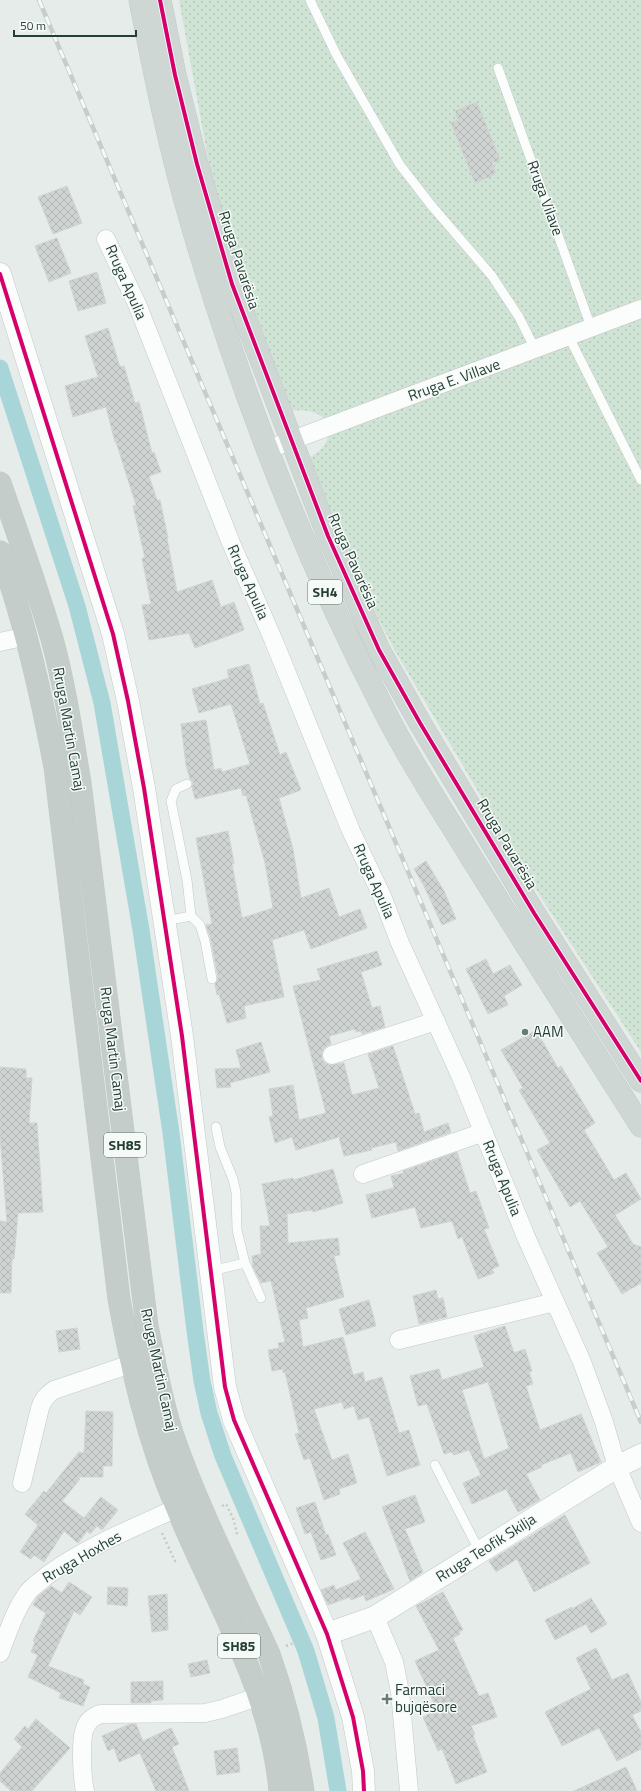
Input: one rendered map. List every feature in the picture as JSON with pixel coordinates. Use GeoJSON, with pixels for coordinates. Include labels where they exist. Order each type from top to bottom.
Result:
{"type":"FeatureCollection","features":[{"type":"Feature","properties":{"kind":"highway","name":"Rruga Martin Camaj"},"geometry":{"type":"LineString","coordinates":[[0,483],[31,573],[52,641],[67,705],[80,783],[147,1326],[161,1392],[173,1435],[188,1474],[269,1654],[276,1673],[289,1717],[303,1791]]}},
{"type":"Feature","properties":{"kind":"highway","name":"Rruga Martin Camaj"},"geometry":{"type":"LineString","coordinates":[[0,552],[26,636],[41,697],[55,767],[119,1298],[131,1364],[150,1433],[176,1508],[219,1598],[260,1696],[273,1751],[280,1791]]}},
{"type":"Feature","properties":{"kind":"main road","name":"SH4"},"geometry":{"type":"LineString","coordinates":[[140,0],[156,82],[191,223],[232,354],[266,450],[325,592],[386,714],[501,906],[641,1126]]}},
{"type":"Feature","properties":{"kind":"main road","name":"Rruga Pavarësia"},"geometry":{"type":"LineString","coordinates":[[160,0],[175,76],[197,164],[228,269],[328,536],[379,650],[420,723],[530,906],[641,1081]]}},
{"type":"Feature","properties":{"kind":"street","name":"Rruga Apulia"},"geometry":{"type":"LineString","coordinates":[[106,239],[137,304],[231,543],[273,639],[351,831],[382,896],[400,943],[436,1021],[484,1132],[526,1237],[582,1362],[604,1422],[617,1467],[641,1523]]}},
{"type":"Feature","properties":{"kind":"street"},"geometry":{"type":"LineString","coordinates":[[0,274],[114,634],[131,715],[182,1036],[225,1387],[234,1420],[353,1717],[363,1771],[364,1791]]}},
{"type":"Feature","properties":{"kind":"street","name":"Rruga E. Villave"},"geometry":{"type":"LineString","coordinates":[[266,450],[641,309]]}},
{"type":"Feature","properties":{"kind":"street"},"geometry":{"type":"LineString","coordinates":[[0,642],[26,636]]}},
{"type":"Feature","properties":{"kind":"street"},"geometry":{"type":"LineString","coordinates":[[332,1055],[436,1021]]}},
{"type":"Feature","properties":{"kind":"street"},"geometry":{"type":"LineString","coordinates":[[363,1174],[484,1132]]}},
{"type":"Feature","properties":{"kind":"street"},"geometry":{"type":"LineString","coordinates":[[399,1340],[555,1302]]}},
{"type":"Feature","properties":{"kind":"street"},"geometry":{"type":"LineString","coordinates":[[22,1483],[42,1400],[47,1394],[54,1390],[131,1364]]}},
{"type":"Feature","properties":{"kind":"street","name":"Rruga Teofik Skilja"},"geometry":{"type":"LineString","coordinates":[[319,1635],[375,1616],[617,1467],[641,1455]]}},
{"type":"Feature","properties":{"kind":"street","name":"Rruga Hoxhes"},"geometry":{"type":"LineString","coordinates":[[0,1653],[12,1620],[29,1590],[60,1566],[103,1542],[176,1508]]}},
{"type":"Feature","properties":{"kind":"street"},"geometry":{"type":"LineString","coordinates":[[375,1616],[394,1662],[397,1677],[403,1720],[409,1791]]}},
{"type":"Feature","properties":{"kind":"street"},"geometry":{"type":"LineString","coordinates":[[85,1791],[83,1738],[85,1728],[93,1716],[101,1714],[205,1713],[260,1696]]}},
{"type":"Feature","properties":{"kind":"lane"},"geometry":{"type":"LineString","coordinates":[[310,0],[337,56],[400,165],[427,200],[492,276],[519,317],[535,349]]}},
{"type":"Feature","properties":{"kind":"lane","name":"Rruga Vilave"},"geometry":{"type":"LineString","coordinates":[[498,68],[591,327]]}},
{"type":"Feature","properties":{"kind":"lane"},"geometry":{"type":"LineString","coordinates":[[569,336],[641,480]]}},
{"type":"Feature","properties":{"kind":"lane"},"geometry":{"type":"LineString","coordinates":[[187,784],[176,789],[172,801],[187,880],[191,916],[200,925],[205,941],[212,979]]}},
{"type":"Feature","properties":{"kind":"lane"},"geometry":{"type":"LineString","coordinates":[[164,921],[191,916]]}},
{"type":"Feature","properties":{"kind":"lane"},"geometry":{"type":"LineString","coordinates":[[216,1127],[220,1147],[233,1179],[236,1192],[237,1230],[245,1263],[261,1298]]}},
{"type":"Feature","properties":{"kind":"lane"},"geometry":{"type":"LineString","coordinates":[[211,1271],[245,1263]]}},
{"type":"Feature","properties":{"kind":"lane"},"geometry":{"type":"LineString","coordinates":[[435,1465],[480,1552]]}},
{"type":"Feature","properties":{"kind":"path"},"geometry":{"type":"LineString","coordinates":[[282,1647],[319,1635]]}},
{"type":"Feature","properties":{"kind":"green space"},"geometry":{"type":"Polygon","coordinates":[[[179,0],[641,0],[641,1052],[535,888],[394,649],[362,587],[325,507],[308,459],[326,442],[328,430],[327,423],[324,418],[318,414],[304,410],[289,411],[220,224],[179,0]]]}},
{"type":"Feature","properties":{"kind":"building"},"geometry":{"type":"Polygon","coordinates":[[[477,102],[500,160],[492,163],[496,174],[475,183],[451,123],[458,120],[455,111],[477,102]]]}},
{"type":"Feature","properties":{"kind":"building"},"geometry":{"type":"Polygon","coordinates":[[[67,186],[82,223],[53,234],[38,197],[67,186]]]}},
{"type":"Feature","properties":{"kind":"building"},"geometry":{"type":"Polygon","coordinates":[[[57,238],[71,273],[49,282],[35,246],[57,238]]]}},
{"type":"Feature","properties":{"kind":"building"},"geometry":{"type":"Polygon","coordinates":[[[97,272],[106,303],[78,311],[69,281],[97,272]]]}},
{"type":"Feature","properties":{"kind":"building"},"geometry":{"type":"Polygon","coordinates":[[[108,328],[120,367],[124,366],[135,403],[139,402],[152,453],[154,452],[161,472],[149,476],[157,500],[160,500],[177,592],[212,580],[221,607],[234,602],[244,630],[195,648],[189,633],[149,640],[142,605],[151,604],[142,558],[145,558],[133,506],[136,505],[115,442],[106,407],[73,417],[65,386],[98,377],[85,336],[108,328]]]}},
{"type":"Feature","properties":{"kind":"building"},"geometry":{"type":"Polygon","coordinates":[[[249,664],[260,704],[263,703],[280,755],[286,752],[301,790],[279,798],[293,849],[301,898],[329,888],[339,917],[360,909],[367,928],[311,949],[304,930],[272,940],[284,997],[244,1006],[246,1018],[227,1023],[219,994],[217,995],[215,984],[218,978],[211,940],[206,925],[212,924],[196,838],[228,831],[234,863],[232,864],[242,918],[273,908],[265,863],[246,795],[243,796],[241,788],[195,799],[192,787],[193,782],[190,779],[186,765],[181,724],[206,720],[214,770],[221,768],[222,772],[250,764],[231,704],[199,713],[192,689],[229,678],[227,670],[249,664]]]}},
{"type":"Feature","properties":{"kind":"building"},"geometry":{"type":"Polygon","coordinates":[[[426,861],[444,891],[456,919],[442,925],[423,884],[414,869],[426,861]]]}},
{"type":"Feature","properties":{"kind":"building"},"geometry":{"type":"Polygon","coordinates":[[[377,951],[382,965],[361,972],[372,1008],[380,1006],[385,1027],[362,1034],[361,1031],[356,1032],[355,1029],[329,1036],[331,1044],[324,1048],[322,1059],[325,1063],[330,1065],[344,1063],[352,1095],[379,1088],[368,1054],[393,1046],[415,1114],[419,1113],[424,1132],[448,1123],[451,1132],[398,1151],[396,1142],[371,1148],[372,1150],[344,1156],[339,1137],[296,1150],[292,1137],[275,1143],[269,1117],[273,1116],[269,1089],[293,1085],[299,1120],[326,1113],[293,986],[321,980],[317,969],[377,951]]]}},
{"type":"Feature","properties":{"kind":"building"},"geometry":{"type":"Polygon","coordinates":[[[486,959],[493,974],[510,965],[522,985],[504,996],[508,1005],[488,1014],[466,969],[486,959]]]}},
{"type":"Feature","properties":{"kind":"building"},"geometry":{"type":"Polygon","coordinates":[[[536,1030],[558,1068],[561,1066],[595,1123],[584,1130],[614,1180],[626,1173],[641,1199],[615,1215],[633,1244],[641,1247],[641,1283],[622,1294],[597,1253],[608,1247],[580,1201],[570,1207],[537,1150],[550,1143],[519,1090],[523,1088],[501,1050],[536,1030]]]}},
{"type":"Feature","properties":{"kind":"building"},"geometry":{"type":"Polygon","coordinates":[[[261,1042],[270,1072],[230,1083],[231,1087],[217,1088],[215,1069],[241,1068],[236,1050],[261,1042]]]}},
{"type":"Feature","properties":{"kind":"building"},"geometry":{"type":"Polygon","coordinates":[[[0,1067],[26,1069],[26,1078],[32,1078],[29,1123],[37,1123],[43,1212],[18,1213],[14,1259],[12,1259],[11,1293],[0,1293],[0,1221],[7,1222],[0,1136],[0,1067]]]}},
{"type":"Feature","properties":{"kind":"building"},"geometry":{"type":"Polygon","coordinates":[[[457,1152],[470,1193],[476,1191],[489,1228],[484,1229],[499,1266],[492,1269],[494,1273],[478,1279],[462,1237],[458,1239],[452,1221],[421,1228],[415,1207],[372,1218],[366,1195],[394,1188],[391,1176],[404,1173],[403,1171],[457,1152]]]}},
{"type":"Feature","properties":{"kind":"building"},"geometry":{"type":"Polygon","coordinates":[[[333,1169],[343,1203],[313,1212],[312,1210],[287,1214],[288,1243],[338,1238],[340,1255],[334,1256],[344,1297],[306,1308],[308,1318],[299,1320],[303,1347],[343,1337],[353,1375],[363,1372],[365,1382],[382,1377],[399,1433],[409,1430],[420,1465],[387,1476],[369,1417],[358,1420],[354,1406],[344,1409],[342,1402],[314,1409],[332,1460],[348,1454],[357,1483],[339,1489],[340,1494],[324,1500],[310,1458],[304,1460],[295,1434],[299,1433],[285,1372],[283,1373],[283,1369],[272,1371],[268,1350],[279,1348],[278,1343],[285,1342],[271,1281],[261,1283],[253,1267],[252,1256],[261,1254],[260,1226],[270,1226],[262,1184],[293,1178],[293,1180],[333,1169]]]}},
{"type":"Feature","properties":{"kind":"building"},"geometry":{"type":"Polygon","coordinates":[[[436,1290],[438,1299],[443,1298],[447,1317],[419,1324],[413,1296],[436,1290]]]}},
{"type":"Feature","properties":{"kind":"building"},"geometry":{"type":"Polygon","coordinates":[[[369,1300],[376,1326],[346,1335],[339,1309],[369,1300]]]}},
{"type":"Feature","properties":{"kind":"building"},"geometry":{"type":"Polygon","coordinates":[[[505,1326],[514,1353],[525,1349],[532,1371],[529,1372],[533,1384],[526,1386],[540,1430],[581,1414],[601,1462],[578,1472],[571,1453],[541,1465],[542,1467],[526,1474],[540,1500],[518,1512],[506,1489],[472,1504],[463,1483],[481,1475],[469,1450],[454,1455],[452,1452],[444,1454],[427,1404],[418,1406],[410,1376],[439,1369],[442,1380],[484,1367],[474,1336],[505,1326]],[[488,1382],[462,1390],[484,1459],[509,1448],[488,1382]]]}},
{"type":"Feature","properties":{"kind":"building"},"geometry":{"type":"Polygon","coordinates":[[[77,1328],[80,1349],[59,1352],[56,1331],[77,1328]]]}},
{"type":"Feature","properties":{"kind":"building"},"geometry":{"type":"Polygon","coordinates":[[[86,1411],[113,1412],[112,1466],[103,1466],[103,1477],[77,1477],[80,1479],[62,1501],[84,1518],[101,1497],[118,1510],[102,1530],[97,1526],[90,1534],[87,1531],[78,1543],[64,1531],[44,1562],[34,1555],[31,1559],[20,1552],[38,1525],[25,1514],[44,1491],[46,1493],[79,1452],[84,1453],[86,1411]]]}},
{"type":"Feature","properties":{"kind":"building"},"geometry":{"type":"Polygon","coordinates":[[[415,1495],[425,1522],[405,1529],[423,1572],[410,1581],[382,1507],[415,1495]]]}},
{"type":"Feature","properties":{"kind":"building"},"geometry":{"type":"Polygon","coordinates":[[[315,1502],[326,1535],[328,1534],[336,1555],[321,1560],[311,1532],[305,1534],[296,1508],[315,1502]]]}},
{"type":"Feature","properties":{"kind":"building"},"geometry":{"type":"Polygon","coordinates":[[[565,1515],[590,1563],[534,1592],[517,1559],[496,1572],[489,1561],[565,1515]]]}},
{"type":"Feature","properties":{"kind":"building"},"geometry":{"type":"Polygon","coordinates":[[[365,1532],[394,1589],[366,1601],[364,1595],[351,1600],[350,1597],[328,1605],[321,1590],[334,1585],[336,1590],[361,1579],[343,1543],[365,1532]]]}},
{"type":"Feature","properties":{"kind":"building"},"geometry":{"type":"Polygon","coordinates":[[[69,1582],[92,1597],[80,1615],[74,1611],[48,1666],[84,1680],[83,1684],[90,1687],[83,1706],[59,1698],[61,1693],[28,1677],[38,1655],[31,1652],[35,1642],[33,1641],[46,1613],[33,1605],[38,1596],[51,1586],[62,1593],[69,1582]]]}},
{"type":"Feature","properties":{"kind":"building"},"geometry":{"type":"Polygon","coordinates":[[[108,1587],[128,1588],[127,1606],[107,1604],[108,1587]]]}},
{"type":"Feature","properties":{"kind":"building"},"geometry":{"type":"Polygon","coordinates":[[[443,1592],[463,1630],[459,1632],[460,1634],[453,1638],[479,1696],[488,1693],[497,1717],[471,1726],[487,1772],[456,1784],[442,1749],[438,1751],[423,1717],[437,1710],[415,1661],[439,1650],[416,1606],[443,1592]]]}},
{"type":"Feature","properties":{"kind":"building"},"geometry":{"type":"Polygon","coordinates":[[[167,1594],[168,1630],[152,1632],[148,1596],[167,1594]]]}},
{"type":"Feature","properties":{"kind":"building"},"geometry":{"type":"Polygon","coordinates":[[[591,1598],[607,1624],[591,1633],[586,1624],[555,1640],[545,1620],[572,1607],[572,1609],[591,1598]]]}},
{"type":"Feature","properties":{"kind":"building"},"geometry":{"type":"Polygon","coordinates":[[[596,1648],[612,1680],[628,1673],[641,1702],[641,1711],[632,1715],[641,1732],[641,1749],[617,1761],[599,1728],[562,1746],[545,1712],[591,1689],[576,1658],[596,1648]]]}},
{"type":"Feature","properties":{"kind":"building"},"geometry":{"type":"Polygon","coordinates":[[[207,1660],[210,1673],[191,1677],[188,1664],[207,1660]]]}},
{"type":"Feature","properties":{"kind":"building"},"geometry":{"type":"Polygon","coordinates":[[[163,1681],[163,1700],[151,1701],[151,1703],[131,1703],[131,1682],[163,1681]]]}},
{"type":"Feature","properties":{"kind":"building"},"geometry":{"type":"Polygon","coordinates":[[[36,1719],[70,1748],[32,1791],[11,1791],[0,1781],[0,1773],[22,1747],[14,1739],[25,1726],[28,1729],[36,1719]]]}},
{"type":"Feature","properties":{"kind":"building"},"geometry":{"type":"Polygon","coordinates":[[[130,1724],[136,1724],[143,1741],[171,1728],[179,1744],[172,1747],[189,1791],[156,1791],[140,1753],[119,1762],[114,1748],[108,1751],[102,1736],[130,1724]]]}},
{"type":"Feature","properties":{"kind":"building"},"geometry":{"type":"Polygon","coordinates":[[[237,1748],[240,1772],[217,1775],[214,1751],[237,1748]]]}},
{"type":"Feature","properties":{"kind":"building"},"geometry":{"type":"Polygon","coordinates":[[[626,1767],[637,1791],[574,1791],[626,1767]]]}},
{"type":"Feature","properties":{"kind":"waterway"},"geometry":{"type":"LineString","coordinates":[[0,368],[77,606],[102,703],[141,930],[171,1133],[202,1381],[209,1413],[223,1456],[306,1651],[326,1718],[338,1791]]}},
{"type":"Feature","properties":{"kind":"railway"},"geometry":{"type":"LineString","coordinates":[[39,0],[641,1422]]}},
{"type":"Feature","properties":{"kind":"cycle path"},"geometry":{"type":"LineString","coordinates":[[160,0],[175,75],[197,164],[232,284],[328,536],[379,650],[420,723],[534,913],[641,1081]]}},
{"type":"Feature","properties":{"kind":"cycle path"},"geometry":{"type":"LineString","coordinates":[[0,274],[113,634],[128,701],[144,788],[182,1036],[225,1387],[234,1420],[327,1634],[353,1717],[363,1771],[364,1791]]}},
{"type":"Feature","properties":{"kind":"place","name":"AAM"},"geometry":{"type":"Point","coordinates":[525,1032]}},
{"type":"Feature","properties":{"kind":"place","name":"Farmaci bujqësore"},"geometry":{"type":"Point","coordinates":[387,1699]}}]}
